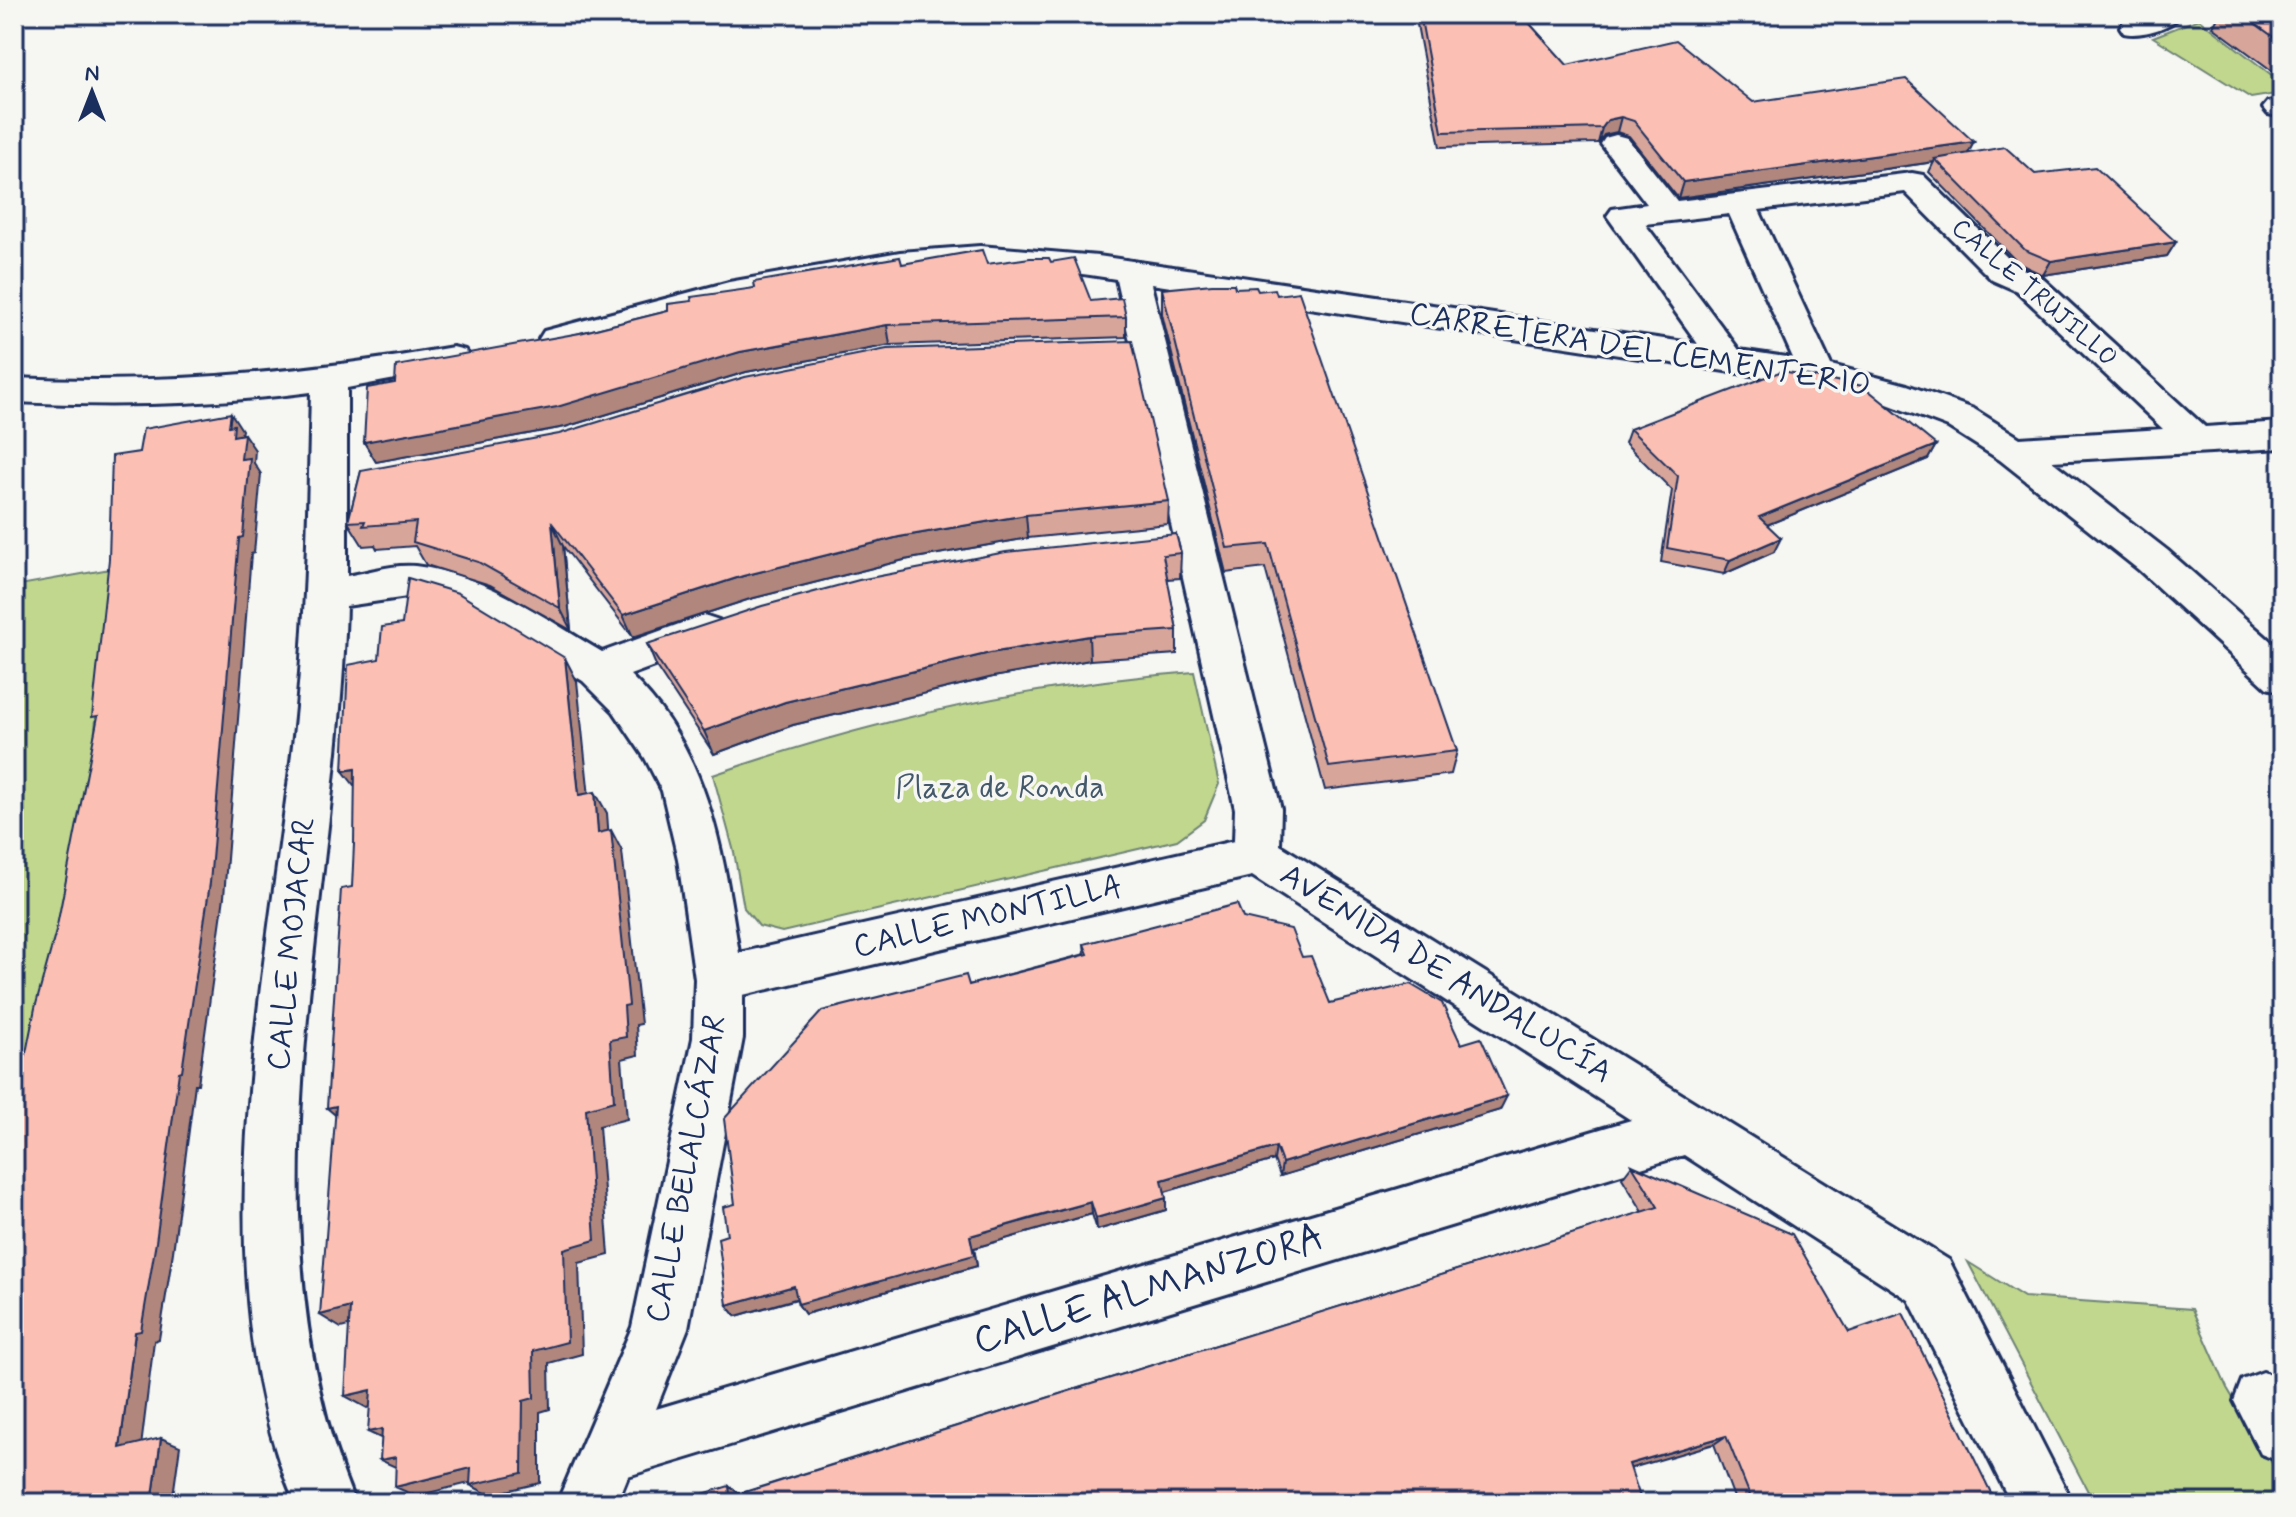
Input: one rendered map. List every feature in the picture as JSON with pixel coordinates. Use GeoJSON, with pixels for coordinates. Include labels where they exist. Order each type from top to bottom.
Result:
{"type":"FeatureCollection","features":[{"type":"Feature","properties":{"kind":"street"},"geometry":{"type":"LineString","coordinates":[[2134,27],[2168,14]]}},
{"type":"Feature","properties":{"kind":"street"},"geometry":{"type":"LineString","coordinates":[[1616,144],[1669,212]]}},
{"type":"Feature","properties":{"kind":"street","name":"CALLE TRUJILLO"},"geometry":{"type":"LineString","coordinates":[[1727,359],[1623,216],[1741,205],[1912,182],[2004,273],[2029,284],[2195,439]]}},
{"type":"Feature","properties":{"kind":"street"},"geometry":{"type":"LineString","coordinates":[[1741,205],[1817,373]]}},
{"type":"Feature","properties":{"kind":"street","name":"CARRETERA DEL CEMENTERIO"},"geometry":{"type":"LineString","coordinates":[[329,378],[591,331],[729,292],[900,262],[992,256],[1069,262],[1727,359],[1817,373],[1894,393],[1961,418],[2013,451],[2153,560],[2282,676]]}},
{"type":"Feature","properties":{"kind":"street","name":"AVENIDA DE ANDALUCÍA"},"geometry":{"type":"LineString","coordinates":[[1131,271],[1133,351],[1174,541],[1258,809],[1257,855],[1929,1280],[2043,1503]]}},
{"type":"Feature","properties":{"kind":"street"},"geometry":{"type":"LineString","coordinates":[[14,390],[125,393],[329,378]]}},
{"type":"Feature","properties":{"kind":"street","name":"CALLE MOJACAR"},"geometry":{"type":"LineString","coordinates":[[325,1503],[303,1449],[280,1336],[272,1210],[276,1087],[323,660],[325,595],[344,483],[329,378]]}},
{"type":"Feature","properties":{"kind":"street"},"geometry":{"type":"LineString","coordinates":[[2013,451],[2282,435]]}},
{"type":"Feature","properties":{"kind":"street","name":"CALLE BELALCÁZAR"},"geometry":{"type":"LineString","coordinates":[[325,595],[391,582],[414,581],[447,588],[486,603],[598,670],[629,700],[662,747],[684,791],[701,859],[719,979],[718,1038],[660,1328],[587,1503]]}},
{"type":"Feature","properties":{"kind":"street"},"geometry":{"type":"LineString","coordinates":[[598,670],[675,640],[741,620]]}},
{"type":"Feature","properties":{"kind":"street","name":"CALLE MONTILLA"},"geometry":{"type":"LineString","coordinates":[[719,979],[1257,855]]}},
{"type":"Feature","properties":{"kind":"street","name":"CALLE ALMANZORA"},"geometry":{"type":"LineString","coordinates":[[609,1452],[1690,1128]]}},
{"type":"Feature","properties":{"kind":"green space"},"geometry":{"type":"Polygon","coordinates":[[[2199,19],[2282,83],[2282,93],[2251,98],[2153,37],[2199,19]]]}},
{"type":"Feature","properties":{"kind":"green space"},"geometry":{"type":"Polygon","coordinates":[[[110,569],[89,794],[14,1134],[14,586],[110,569]]]}},
{"type":"Feature","properties":{"kind":"green space","name":"Plaza de Ronda"},"geometry":{"type":"Polygon","coordinates":[[[1194,672],[1219,784],[1204,820],[1177,840],[782,932],[759,926],[744,908],[734,852],[713,775],[831,738],[950,708],[1071,686],[1194,672]]]}},
{"type":"Feature","properties":{"kind":"green space"},"geometry":{"type":"Polygon","coordinates":[[[1968,1262],[2024,1297],[2192,1309],[2227,1388],[2282,1480],[2282,1503],[2094,1503],[1968,1262]]]}},
{"type":"Feature","properties":{"kind":"building"},"geometry":{"type":"Polygon","coordinates":[[[1420,14],[1521,14],[1567,65],[1676,40],[1753,102],[1906,79],[1974,142],[1683,182],[1634,121],[1621,117],[1608,120],[1602,128],[1442,132],[1420,14]]]}},
{"type":"Feature","properties":{"kind":"building"},"geometry":{"type":"Polygon","coordinates":[[[2242,14],[2282,14],[2282,43],[2242,14]]]}},
{"type":"Feature","properties":{"kind":"building"},"geometry":{"type":"Polygon","coordinates":[[[2005,147],[2035,174],[2095,167],[2176,242],[2051,261],[2025,250],[1935,159],[2005,147]]]}},
{"type":"Feature","properties":{"kind":"building"},"geometry":{"type":"Polygon","coordinates":[[[982,250],[987,264],[1030,258],[1049,258],[1051,262],[1074,258],[1091,301],[1122,298],[1126,317],[887,325],[740,352],[557,407],[364,442],[367,388],[395,383],[396,366],[580,333],[668,311],[668,304],[692,301],[691,297],[755,288],[754,282],[900,257],[902,264],[982,250]]]}},
{"type":"Feature","properties":{"kind":"building"},"geometry":{"type":"Polygon","coordinates":[[[1234,284],[1235,288],[1256,287],[1258,291],[1275,289],[1277,295],[1299,292],[1457,751],[1329,767],[1268,544],[1227,548],[1162,289],[1234,284]]]}},
{"type":"Feature","properties":{"kind":"building"},"geometry":{"type":"Polygon","coordinates":[[[1132,341],[1169,501],[1026,515],[899,537],[743,576],[623,615],[552,523],[560,608],[478,562],[413,542],[416,522],[363,526],[365,521],[348,522],[361,471],[559,434],[745,377],[887,349],[1132,341]]]}},
{"type":"Feature","properties":{"kind":"building"},"geometry":{"type":"Polygon","coordinates":[[[1782,371],[1863,386],[1936,445],[1759,517],[1781,538],[1730,560],[1667,548],[1678,476],[1630,429],[1782,371]]]}},
{"type":"Feature","properties":{"kind":"building"},"geometry":{"type":"Polygon","coordinates":[[[231,413],[229,426],[234,425],[233,436],[244,434],[241,459],[250,458],[243,537],[239,538],[210,883],[182,1071],[179,1072],[156,1242],[141,1331],[135,1332],[120,1448],[161,1438],[152,1503],[14,1503],[14,1113],[35,1008],[56,931],[98,716],[92,717],[109,559],[112,456],[139,452],[143,429],[231,413]]]}},
{"type":"Feature","properties":{"kind":"building"},"geometry":{"type":"Polygon","coordinates":[[[1176,534],[1181,553],[1163,555],[1177,630],[1089,636],[990,653],[785,702],[704,731],[647,644],[762,606],[859,580],[1006,552],[1176,534]]]}},
{"type":"Feature","properties":{"kind":"building"},"geometry":{"type":"Polygon","coordinates":[[[408,578],[458,593],[565,658],[579,795],[595,792],[598,833],[611,830],[629,1005],[624,1006],[626,1037],[610,1040],[614,1101],[586,1109],[595,1240],[564,1249],[567,1342],[533,1351],[534,1398],[523,1401],[522,1473],[470,1485],[471,1468],[395,1487],[396,1457],[380,1460],[382,1429],[368,1432],[371,1390],[345,1396],[350,1307],[320,1315],[336,1106],[327,1108],[341,889],[352,887],[354,844],[355,769],[343,771],[348,665],[379,659],[382,627],[402,624],[408,578]]]}},
{"type":"Feature","properties":{"kind":"building"},"geometry":{"type":"Polygon","coordinates":[[[1237,904],[1243,918],[1291,929],[1302,957],[1311,956],[1330,1003],[1410,984],[1442,1003],[1461,1044],[1481,1038],[1507,1096],[1282,1163],[1276,1147],[1162,1180],[1166,1198],[1096,1218],[1091,1202],[970,1236],[974,1255],[798,1304],[794,1286],[727,1305],[718,1238],[727,1235],[723,1207],[735,1204],[724,1119],[822,1011],[966,975],[969,985],[1088,954],[1084,944],[1237,904]]]}},
{"type":"Feature","properties":{"kind":"building"},"geometry":{"type":"Polygon","coordinates":[[[1632,1165],[1792,1234],[1849,1332],[1903,1313],[1996,1503],[1753,1503],[1726,1436],[1629,1464],[1642,1503],[673,1503],[729,1486],[730,1497],[1658,1207],[1632,1165]]]}}]}
